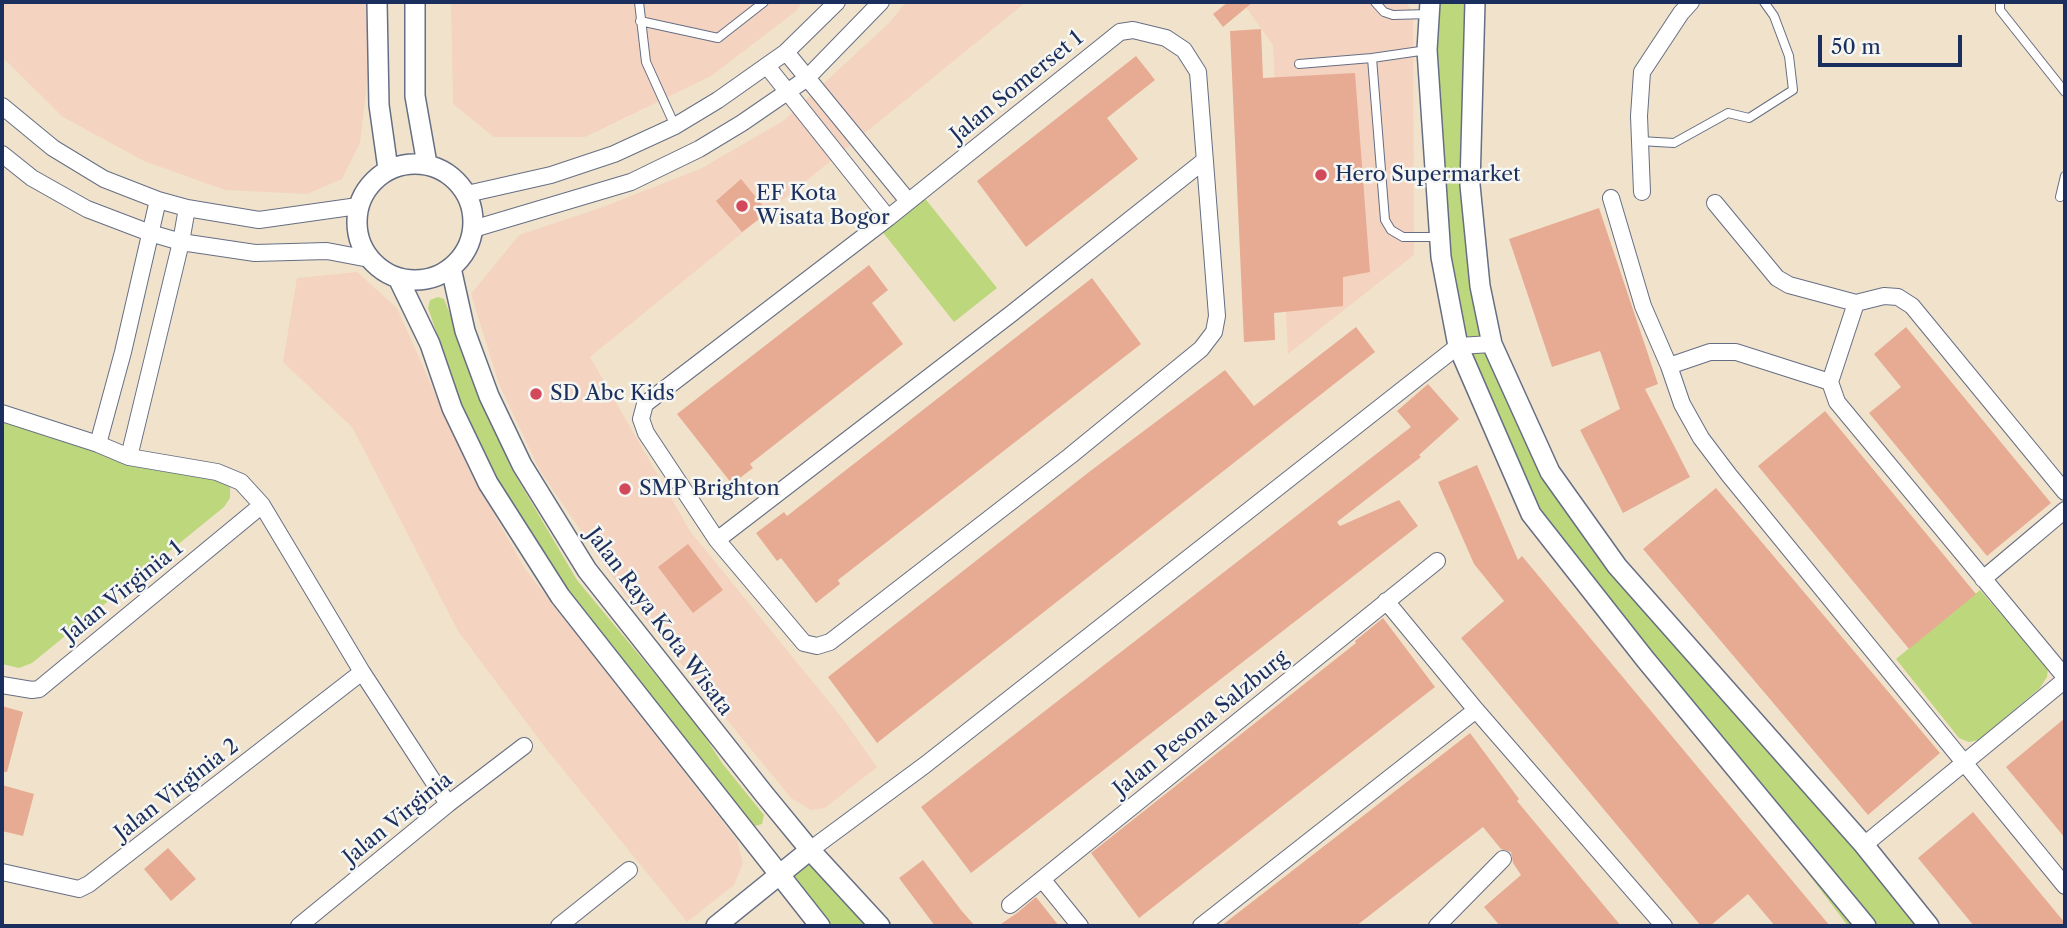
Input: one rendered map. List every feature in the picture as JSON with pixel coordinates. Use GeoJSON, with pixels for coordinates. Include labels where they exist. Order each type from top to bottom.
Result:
{"type":"FeatureCollection","features":[{"type":"Feature","properties":{"kind":"street"},"geometry":{"type":"LineString","coordinates":[[377,2],[379,105],[388,169]]}},
{"type":"Feature","properties":{"kind":"street"},"geometry":{"type":"LineString","coordinates":[[415,2],[415,96],[427,164]]}},
{"type":"Feature","properties":{"kind":"street"},"geometry":{"type":"LineString","coordinates":[[467,194],[551,175],[614,155],[676,126],[786,52],[837,2]]}},
{"type":"Feature","properties":{"kind":"street"},"geometry":{"type":"LineString","coordinates":[[473,229],[631,181],[699,149],[806,79],[881,2]]}},
{"type":"Feature","properties":{"kind":"street"},"geometry":{"type":"LineString","coordinates":[[1475,2],[1470,185],[1480,286],[1492,344],[1550,472],[1618,566],[1864,845],[1929,926]]}},
{"type":"Feature","properties":{"kind":"street"},"geometry":{"type":"LineString","coordinates":[[1642,192],[1639,116],[1642,72],[1691,2]]}},
{"type":"Feature","properties":{"kind":"street"},"geometry":{"type":"LineString","coordinates":[[1429,8],[1427,50],[1441,257],[1458,346],[1531,514],[1645,659],[1867,926]]}},
{"type":"Feature","properties":{"kind":"street","name":"Jalan Somerset 1"},"geometry":{"type":"LineString","coordinates":[[1133,30],[1166,38],[1184,50],[1198,72],[1217,316],[1214,332],[1201,349],[1070,456],[830,642],[817,646],[804,643],[717,540],[646,433],[641,419],[645,404],[908,201],[1120,32],[1133,30]]}},
{"type":"Feature","properties":{"kind":"street"},"geometry":{"type":"LineString","coordinates":[[786,52],[908,201]]}},
{"type":"Feature","properties":{"kind":"street"},"geometry":{"type":"LineString","coordinates":[[767,66],[888,218]]}},
{"type":"Feature","properties":{"kind":"street"},"geometry":{"type":"LineString","coordinates":[[2,106],[53,148],[104,179],[158,200],[187,208],[259,220],[358,206]]}},
{"type":"Feature","properties":{"kind":"street"},"geometry":{"type":"LineString","coordinates":[[2,154],[32,178],[87,209],[181,242],[255,253],[327,251],[369,259]]}},
{"type":"Feature","properties":{"kind":"street"},"geometry":{"type":"LineString","coordinates":[[717,540],[1011,314],[1205,160]]}},
{"type":"Feature","properties":{"kind":"street"},"geometry":{"type":"LineString","coordinates":[[407,163],[427,164],[443,170],[456,180],[467,194],[473,229],[466,251],[451,268],[435,277],[416,281],[398,278],[382,271],[369,259],[360,243],[356,225],[358,206],[365,191],[388,169],[407,163]]}},
{"type":"Feature","properties":{"kind":"street"},"geometry":{"type":"LineString","coordinates":[[1611,198],[1643,306],[1682,404],[1708,447],[2065,886]]}},
{"type":"Feature","properties":{"kind":"street"},"geometry":{"type":"LineString","coordinates":[[98,444],[123,352],[158,200]]}},
{"type":"Feature","properties":{"kind":"street"},"geometry":{"type":"LineString","coordinates":[[1716,203],[1777,278],[1790,285],[1856,303],[1884,296],[1898,297],[1912,306],[2065,492]]}},
{"type":"Feature","properties":{"kind":"street"},"geometry":{"type":"LineString","coordinates":[[129,457],[187,208]]}},
{"type":"Feature","properties":{"kind":"street","name":"Jalan Raya Kota Wisata"},"geometry":{"type":"LineString","coordinates":[[451,268],[465,331],[489,396],[529,476],[587,570],[810,850],[880,926]]}},
{"type":"Feature","properties":{"kind":"street"},"geometry":{"type":"LineString","coordinates":[[398,278],[430,344],[452,408],[488,483],[560,596],[820,926]]}},
{"type":"Feature","properties":{"kind":"street"},"geometry":{"type":"LineString","coordinates":[[1856,303],[1830,382],[1837,402],[2064,673],[1965,764],[1864,845]]}},
{"type":"Feature","properties":{"kind":"street"},"geometry":{"type":"LineString","coordinates":[[716,926],[778,874],[936,757],[1458,346],[1492,344]]}},
{"type":"Feature","properties":{"kind":"street"},"geometry":{"type":"LineString","coordinates":[[1669,366],[1710,352],[1736,352],[1830,382]]}},
{"type":"Feature","properties":{"kind":"street"},"geometry":{"type":"LineString","coordinates":[[2,413],[98,444],[129,457],[217,472],[241,482],[262,505],[362,673],[448,804]]}},
{"type":"Feature","properties":{"kind":"street","name":"Jalan Virginia 1"},"geometry":{"type":"LineString","coordinates":[[2,685],[39,689],[262,505]]}},
{"type":"Feature","properties":{"kind":"street"},"geometry":{"type":"LineString","coordinates":[[1983,579],[2065,510]]}},
{"type":"Feature","properties":{"kind":"street","name":"Jalan Pesona Salzburg"},"geometry":{"type":"LineString","coordinates":[[1010,905],[1437,561]]}},
{"type":"Feature","properties":{"kind":"street"},"geometry":{"type":"LineString","coordinates":[[1387,601],[1476,710],[1664,926]]}},
{"type":"Feature","properties":{"kind":"street","name":"Jalan Virginia 2"},"geometry":{"type":"LineString","coordinates":[[2,872],[79,888],[89,884],[362,673]]}},
{"type":"Feature","properties":{"kind":"street"},"geometry":{"type":"LineString","coordinates":[[1200,926],[1476,710]]}},
{"type":"Feature","properties":{"kind":"street","name":"Jalan Virginia"},"geometry":{"type":"LineString","coordinates":[[299,926],[448,804],[524,746]]}},
{"type":"Feature","properties":{"kind":"street"},"geometry":{"type":"LineString","coordinates":[[1440,925],[1503,859]]}},
{"type":"Feature","properties":{"kind":"street"},"geometry":{"type":"LineString","coordinates":[[559,926],[629,870]]}},
{"type":"Feature","properties":{"kind":"street"},"geometry":{"type":"LineString","coordinates":[[1042,879],[1080,926]]}},
{"type":"Feature","properties":{"kind":"lane"},"geometry":{"type":"LineString","coordinates":[[639,2],[646,62],[676,126]]}},
{"type":"Feature","properties":{"kind":"lane"},"geometry":{"type":"LineString","coordinates":[[640,21],[718,38],[764,2]]}},
{"type":"Feature","properties":{"kind":"lane"},"geometry":{"type":"LineString","coordinates":[[1375,2],[1384,12],[1393,15],[1429,8]]}},
{"type":"Feature","properties":{"kind":"lane"},"geometry":{"type":"LineString","coordinates":[[1640,141],[1674,143],[1728,113],[1749,118],[1793,90],[1789,57],[1774,16],[1764,2]]}},
{"type":"Feature","properties":{"kind":"lane"},"geometry":{"type":"LineString","coordinates":[[2000,2],[2000,10],[2065,92]]}},
{"type":"Feature","properties":{"kind":"lane"},"geometry":{"type":"LineString","coordinates":[[1299,64],[1427,50]]}},
{"type":"Feature","properties":{"kind":"lane"},"geometry":{"type":"LineString","coordinates":[[1372,58],[1385,220],[1391,230],[1403,237],[1440,237]]}},
{"type":"Feature","properties":{"kind":"lane"},"geometry":{"type":"LineString","coordinates":[[2060,197],[2065,176]]}},
{"type":"Feature","properties":{"kind":"shaded area"},"geometry":{"type":"Polygon","coordinates":[[[2,2],[371,2],[360,143],[342,179],[307,194],[225,190],[144,161],[63,117],[2,57],[2,2]]]}},
{"type":"Feature","properties":{"kind":"shaded area"},"geometry":{"type":"Polygon","coordinates":[[[451,2],[803,2],[795,12],[711,76],[585,137],[494,137],[453,104],[451,2]]]}},
{"type":"Feature","properties":{"kind":"shaded area"},"geometry":{"type":"Polygon","coordinates":[[[906,2],[1026,2],[590,357],[690,531],[843,719],[877,767],[825,808],[811,810],[791,798],[624,594],[540,471],[499,384],[471,294],[519,235],[603,207],[702,168],[783,121],[889,23],[906,2]]]}},
{"type":"Feature","properties":{"kind":"shaded area"},"geometry":{"type":"Polygon","coordinates":[[[1242,2],[1405,2],[1413,12],[1414,255],[1288,354],[1273,45],[1242,2]]]}},
{"type":"Feature","properties":{"kind":"shaded area"},"geometry":{"type":"Polygon","coordinates":[[[357,272],[397,308],[469,470],[525,569],[737,840],[743,863],[734,885],[687,922],[547,750],[458,631],[352,427],[283,362],[297,278],[357,272]]]}},
{"type":"Feature","properties":{"kind":"green space"},"geometry":{"type":"Polygon","coordinates":[[[1429,2],[1475,2],[1480,286],[1550,472],[1930,926],[1848,926],[1531,514],[1458,346],[1440,237],[1429,2]]]}},
{"type":"Feature","properties":{"kind":"green space"},"geometry":{"type":"Polygon","coordinates":[[[923,196],[997,288],[954,322],[881,230],[923,196]]]}},
{"type":"Feature","properties":{"kind":"green space"},"geometry":{"type":"Polygon","coordinates":[[[438,297],[444,299],[510,466],[577,580],[698,726],[722,763],[764,815],[762,824],[755,826],[748,822],[566,590],[495,478],[460,400],[428,308],[430,300],[438,297]]]}},
{"type":"Feature","properties":{"kind":"green space"},"geometry":{"type":"Polygon","coordinates":[[[2,413],[219,473],[230,484],[230,498],[224,507],[32,663],[19,668],[2,664],[2,413]]]}},
{"type":"Feature","properties":{"kind":"green space"},"geometry":{"type":"Polygon","coordinates":[[[1980,590],[2048,668],[2047,677],[2040,688],[1979,740],[1969,742],[1959,738],[1896,659],[1980,590]]]}},
{"type":"Feature","properties":{"kind":"green space"},"geometry":{"type":"Polygon","coordinates":[[[810,850],[880,926],[820,926],[778,874],[810,850]]]}},
{"type":"Feature","properties":{"kind":"building"},"geometry":{"type":"Polygon","coordinates":[[[1228,2],[1253,2],[1223,27],[1213,14],[1228,2]]]}},
{"type":"Feature","properties":{"kind":"building"},"geometry":{"type":"Polygon","coordinates":[[[1261,29],[1263,78],[1355,73],[1370,272],[1343,277],[1343,306],[1274,313],[1275,340],[1244,342],[1230,31],[1261,29]]]}},
{"type":"Feature","properties":{"kind":"building"},"geometry":{"type":"Polygon","coordinates":[[[1136,56],[1155,80],[1107,118],[1138,159],[1026,247],[977,181],[1136,56]]]}},
{"type":"Feature","properties":{"kind":"building","name":"EF Kota Wisata Bogor"},"geometry":{"type":"Polygon","coordinates":[[[741,179],[768,212],[742,232],[716,201],[741,179]]]}},
{"type":"Feature","properties":{"kind":"building"},"geometry":{"type":"Polygon","coordinates":[[[1599,208],[1658,384],[1645,389],[1690,477],[1623,513],[1580,430],[1620,409],[1600,351],[1552,367],[1509,239],[1599,208]]]}},
{"type":"Feature","properties":{"kind":"building"},"geometry":{"type":"Polygon","coordinates":[[[869,265],[888,290],[872,303],[903,344],[750,464],[753,468],[732,484],[677,414],[869,265]]]}},
{"type":"Feature","properties":{"kind":"building"},"geometry":{"type":"Polygon","coordinates":[[[1092,278],[1141,344],[838,580],[840,584],[816,603],[781,558],[777,561],[756,533],[784,512],[787,516],[1092,278]]]}},
{"type":"Feature","properties":{"kind":"building"},"geometry":{"type":"Polygon","coordinates":[[[1356,327],[1375,352],[877,743],[828,677],[1089,472],[1225,370],[1254,406],[1356,327]]]}},
{"type":"Feature","properties":{"kind":"building"},"geometry":{"type":"Polygon","coordinates":[[[1906,327],[2051,503],[1987,556],[1869,413],[1901,387],[1874,354],[1906,327]]]}},
{"type":"Feature","properties":{"kind":"building"},"geometry":{"type":"Polygon","coordinates":[[[1428,384],[1459,419],[1419,455],[1421,457],[1337,522],[1340,526],[1399,500],[1418,526],[971,873],[921,807],[1411,427],[1397,411],[1428,384]]]}},
{"type":"Feature","properties":{"kind":"building"},"geometry":{"type":"Polygon","coordinates":[[[1825,411],[1976,594],[1909,649],[1758,466],[1825,411]]]}},
{"type":"Feature","properties":{"kind":"building"},"geometry":{"type":"Polygon","coordinates":[[[1477,465],[1518,560],[1522,556],[1830,926],[1775,926],[1748,894],[1710,926],[1701,926],[1461,638],[1504,601],[1474,564],[1438,482],[1477,465]]]}},
{"type":"Feature","properties":{"kind":"building"},"geometry":{"type":"Polygon","coordinates":[[[1716,488],[1940,753],[1868,815],[1643,549],[1716,488]]]}},
{"type":"Feature","properties":{"kind":"building"},"geometry":{"type":"Polygon","coordinates":[[[688,544],[723,590],[693,613],[658,567],[688,544]]]}},
{"type":"Feature","properties":{"kind":"building"},"geometry":{"type":"Polygon","coordinates":[[[1383,618],[1435,687],[1139,918],[1091,853],[1356,643],[1355,641],[1383,618]]]}},
{"type":"Feature","properties":{"kind":"building"},"geometry":{"type":"Polygon","coordinates":[[[2,706],[23,712],[7,772],[2,772],[2,706]]]}},
{"type":"Feature","properties":{"kind":"building"},"geometry":{"type":"Polygon","coordinates":[[[2065,718],[2065,838],[2006,767],[2065,718]]]}},
{"type":"Feature","properties":{"kind":"building"},"geometry":{"type":"Polygon","coordinates":[[[1470,733],[1519,799],[1517,801],[1621,926],[1500,926],[1484,907],[1521,875],[1513,863],[1511,852],[1501,849],[1483,827],[1356,926],[1221,926],[1470,733]]]}},
{"type":"Feature","properties":{"kind":"building"},"geometry":{"type":"Polygon","coordinates":[[[2,785],[34,794],[23,836],[2,831],[2,785]]]}},
{"type":"Feature","properties":{"kind":"building"},"geometry":{"type":"Polygon","coordinates":[[[1973,812],[2065,926],[1974,926],[1918,858],[1973,812]]]}},
{"type":"Feature","properties":{"kind":"building"},"geometry":{"type":"Polygon","coordinates":[[[168,848],[196,879],[171,901],[144,869],[168,848]]]}},
{"type":"Feature","properties":{"kind":"building"},"geometry":{"type":"Polygon","coordinates":[[[923,860],[975,926],[935,926],[899,878],[923,860]]]}},
{"type":"Feature","properties":{"kind":"building"},"geometry":{"type":"Polygon","coordinates":[[[1036,897],[1059,926],[998,926],[1017,913],[1036,897]]]}},
{"type":"Feature","properties":{"kind":"place","name":"Hero Supermarket"},"geometry":{"type":"Point","coordinates":[1321,175]}},
{"type":"Feature","properties":{"kind":"place","name":"EF Kota Wisata Bogor"},"geometry":{"type":"Point","coordinates":[742,206]}},
{"type":"Feature","properties":{"kind":"place","name":"SD Abc Kids"},"geometry":{"type":"Point","coordinates":[536,394]}},
{"type":"Feature","properties":{"kind":"place","name":"SMP Brighton"},"geometry":{"type":"Point","coordinates":[625,489]}}]}
